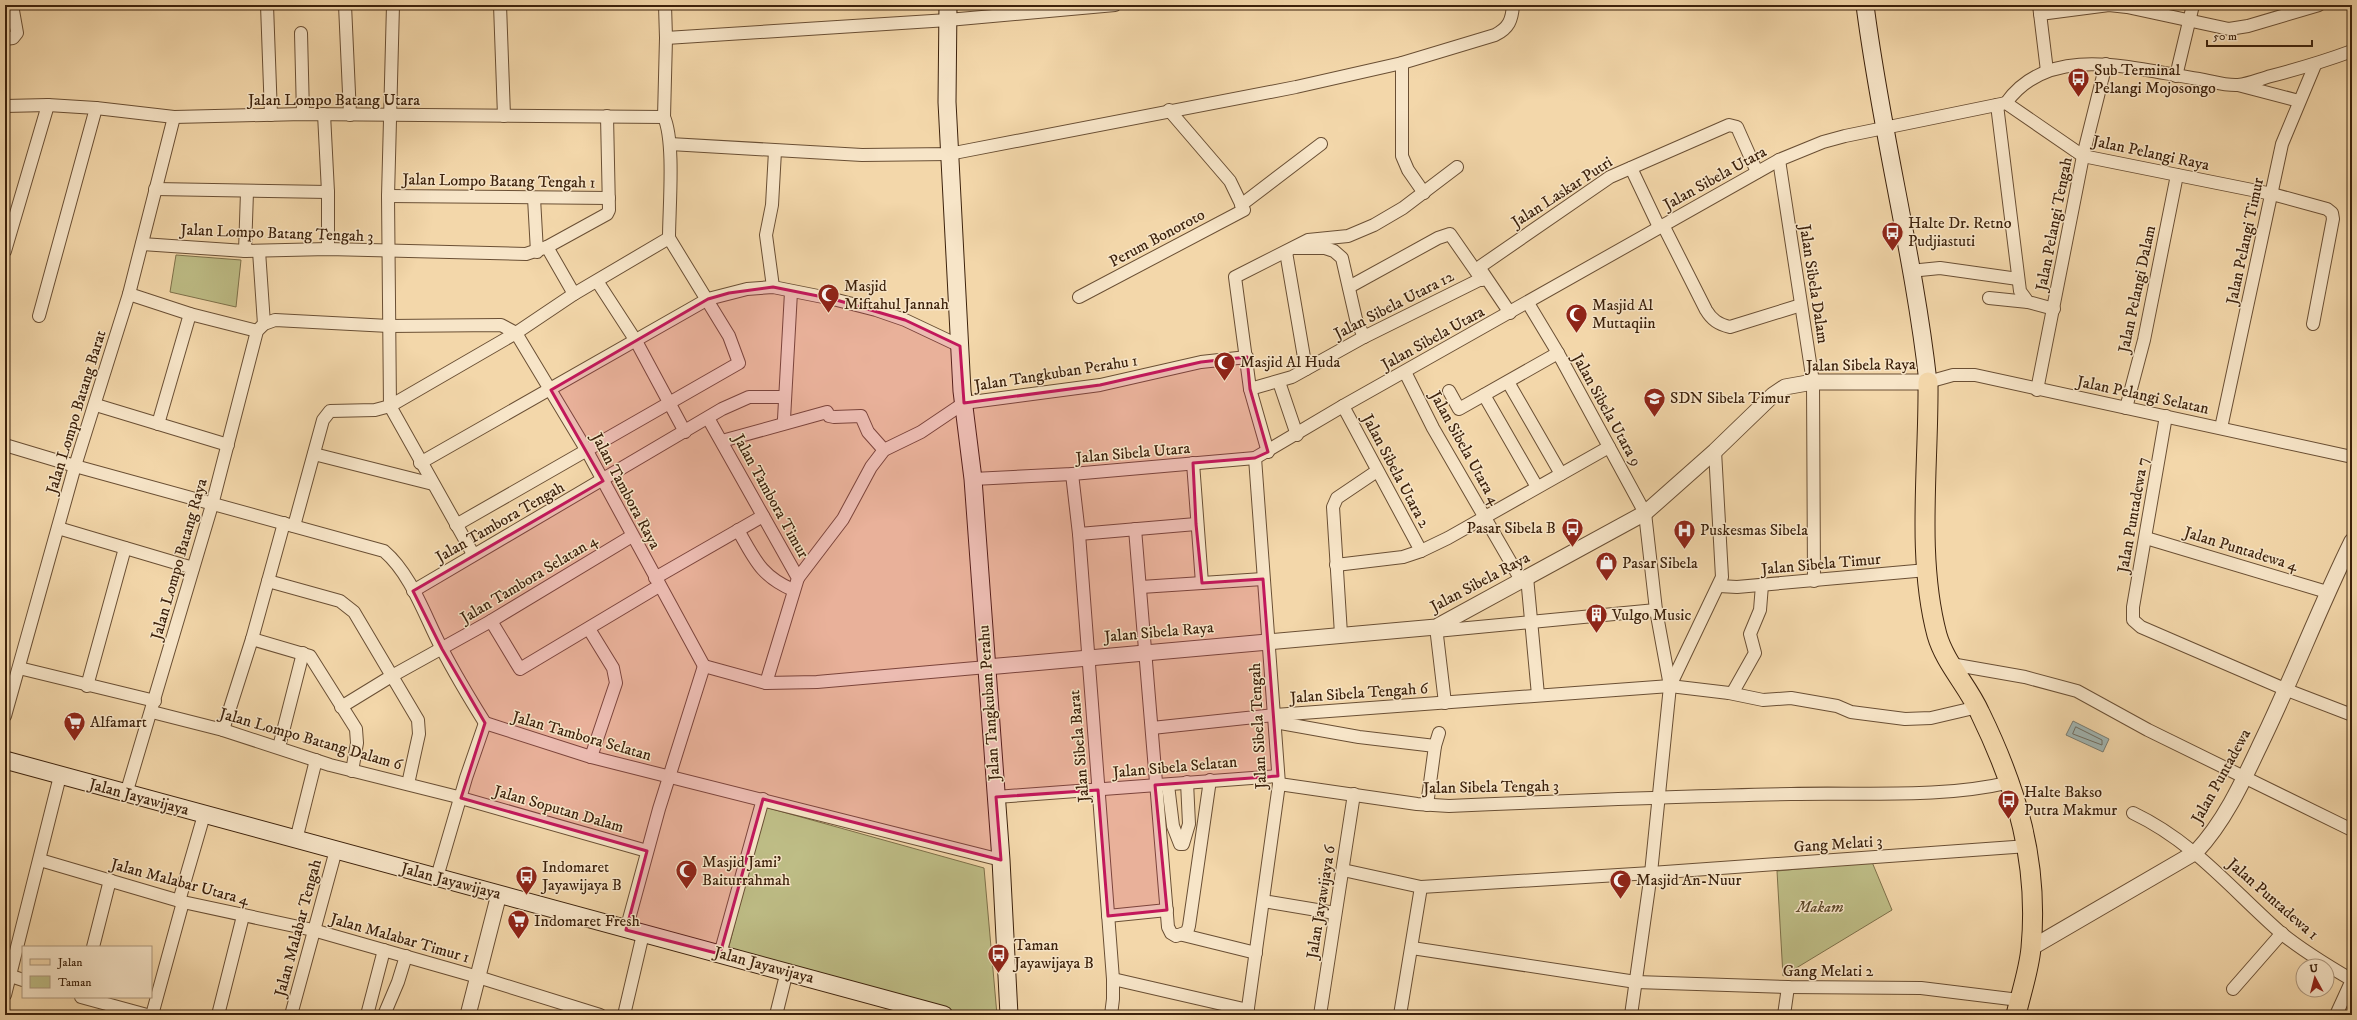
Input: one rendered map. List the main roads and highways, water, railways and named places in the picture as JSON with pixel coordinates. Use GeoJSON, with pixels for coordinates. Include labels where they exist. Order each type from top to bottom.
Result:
{"type":"FeatureCollection","features":[{"type":"Feature","properties":{"kind":"main road"},"geometry":{"type":"LineString","coordinates":[[1865,5],[1883,127],[1924,342],[1928,382],[1927,570],[1930,603],[1938,637],[1951,664],[1978,707],[2011,782],[2028,846],[2031,895],[2031,948],[2017,1008]]}},
{"type":"Feature","properties":{"kind":"main road","name":"Jalan Tangkuban Perahu"},"geometry":{"type":"LineString","coordinates":[[948,13],[947,102],[960,349],[963,397],[973,478],[987,667],[1001,860],[1009,1015]]}},
{"type":"Feature","properties":{"kind":"main road","name":"Jalan Jayawijaya"},"geometry":{"type":"LineString","coordinates":[[5,760],[437,877],[626,930],[787,971],[944,1015]]}},
{"type":"Feature","properties":{"kind":"water"},"geometry":{"type":"Polygon","coordinates":[[[2073,721],[2109,739],[2103,752],[2066,735],[2073,721]]]}},
{"type":"Feature","properties":{"kind":"place","name":"Sub Terminal Pelangi Mojosongo"},"geometry":{"type":"Point","coordinates":[2078,98]}},
{"type":"Feature","properties":{"kind":"place","name":"Halte Dr. Retno Pudjiastuti"},"geometry":{"type":"Point","coordinates":[1893,252]}},
{"type":"Feature","properties":{"kind":"place","name":"Masjid Miftahul Jannah"},"geometry":{"type":"Point","coordinates":[828,314]}},
{"type":"Feature","properties":{"kind":"place","name":"Masjid Al Muttaqiin"},"geometry":{"type":"Point","coordinates":[1577,334]}},
{"type":"Feature","properties":{"kind":"place","name":"Masjid Al Huda"},"geometry":{"type":"Point","coordinates":[1225,382]}},
{"type":"Feature","properties":{"kind":"place","name":"SDN Sibela Timur"},"geometry":{"type":"Point","coordinates":[1655,418]}},
{"type":"Feature","properties":{"kind":"place","name":"Pasar Sibela B"},"geometry":{"type":"Point","coordinates":[1572,548]}},
{"type":"Feature","properties":{"kind":"place","name":"Puskesmas Sibela"},"geometry":{"type":"Point","coordinates":[1684,550]}},
{"type":"Feature","properties":{"kind":"place","name":"Pasar Sibela"},"geometry":{"type":"Point","coordinates":[1607,582]}},
{"type":"Feature","properties":{"kind":"place","name":"Vulgo Music"},"geometry":{"type":"Point","coordinates":[1597,634]}},
{"type":"Feature","properties":{"kind":"place","name":"Alfamart"},"geometry":{"type":"Point","coordinates":[74,742]}},
{"type":"Feature","properties":{"kind":"place","name":"Halte Bakso Putra Makmur"},"geometry":{"type":"Point","coordinates":[2009,820]}},
{"type":"Feature","properties":{"kind":"place","name":"Masjid Jami' Baiturrahmah"},"geometry":{"type":"Point","coordinates":[686,890]}},
{"type":"Feature","properties":{"kind":"place","name":"Indomaret Jayawijaya B"},"geometry":{"type":"Point","coordinates":[526,896]}},
{"type":"Feature","properties":{"kind":"place","name":"Masjid An-Nuur"},"geometry":{"type":"Point","coordinates":[1621,900]}},
{"type":"Feature","properties":{"kind":"place","name":"Indomaret Fresh"},"geometry":{"type":"Point","coordinates":[519,940]}},
{"type":"Feature","properties":{"kind":"place","name":"Taman Jayawijaya B"},"geometry":{"type":"Point","coordinates":[998,974]}},
{"type":"Feature","properties":{"kind":"park label","name":"Makam"},"geometry":{"type":"Point","coordinates":[1820,907]}}]}
